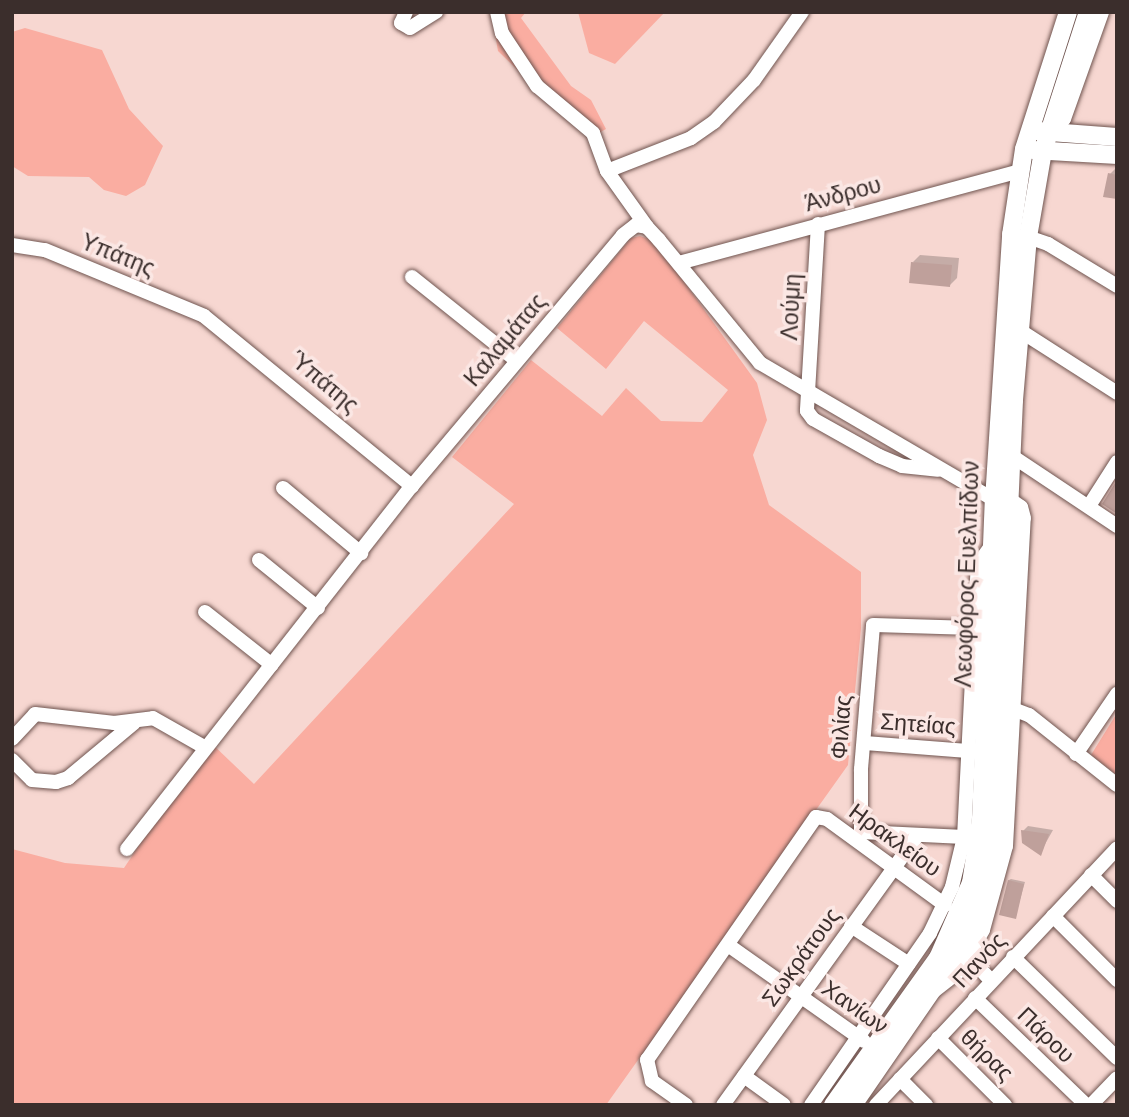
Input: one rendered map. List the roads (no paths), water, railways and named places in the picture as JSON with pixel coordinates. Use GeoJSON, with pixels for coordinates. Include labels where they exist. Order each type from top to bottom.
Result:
{"type":"FeatureCollection","features":[{"type":"Feature","properties":{"kind":"main road","name":"Λεωφόρος Ευελπίδων"},"geometry":{"type":"LineString","coordinates":[[881,1053],[946,942],[971,883],[981,819],[992,545],[1012,456],[1019,330],[1028,237],[1043,152],[1039,132],[1068,12]]}},
{"type":"Feature","properties":{"kind":"main road","name":"Λεωφόρος Ευελπίδων"},"geometry":{"type":"LineString","coordinates":[[841,1103],[934,992],[975,919],[1001,820],[1002,499],[1020,171],[1024,149],[1039,132],[1088,12]]}},
{"type":"Feature","properties":{"kind":"main road"},"geometry":{"type":"LineString","coordinates":[[1039,132],[1117,137]]}},
{"type":"Feature","properties":{"kind":"main road"},"geometry":{"type":"LineString","coordinates":[[1024,149],[1117,155]]}},
{"type":"Feature","properties":{"kind":"street"},"geometry":{"type":"LineString","coordinates":[[406,12],[401,23],[410,28],[436,12]]}},
{"type":"Feature","properties":{"kind":"street"},"geometry":{"type":"LineString","coordinates":[[496,12],[502,33],[537,86],[593,134],[607,171],[751,356],[945,471],[1021,507],[1024,518],[1013,709],[1001,820],[999,885],[969,957],[953,979],[934,992]]}},
{"type":"Feature","properties":{"kind":"street"},"geometry":{"type":"LineString","coordinates":[[607,171],[679,143],[714,122],[754,80],[802,12]]}},
{"type":"Feature","properties":{"kind":"street"},"geometry":{"type":"LineString","coordinates":[[1039,132],[1064,118],[1102,12]]}},
{"type":"Feature","properties":{"kind":"street","name":"Άνδρου"},"geometry":{"type":"LineString","coordinates":[[679,263],[1020,171]]}},
{"type":"Feature","properties":{"kind":"street","name":"Λούμη"},"geometry":{"type":"LineString","coordinates":[[817,224],[810,392],[806,404],[813,419],[902,466],[945,471]]}},
{"type":"Feature","properties":{"kind":"street","name":"Καλαμάτας"},"geometry":{"type":"LineString","coordinates":[[127,849],[204,747],[318,608],[412,486],[517,360],[623,235],[636,225],[648,227]]}},
{"type":"Feature","properties":{"kind":"street"},"geometry":{"type":"LineString","coordinates":[[1028,237],[1048,244],[1117,286]]}},
{"type":"Feature","properties":{"kind":"street","name":"Υπάτης"},"geometry":{"type":"LineString","coordinates":[[12,245],[45,250],[204,316]]}},
{"type":"Feature","properties":{"kind":"street"},"geometry":{"type":"LineString","coordinates":[[412,277],[517,360]]}},
{"type":"Feature","properties":{"kind":"street","name":"Ύπάτης"},"geometry":{"type":"LineString","coordinates":[[204,316],[412,486]]}},
{"type":"Feature","properties":{"kind":"street"},"geometry":{"type":"LineString","coordinates":[[1019,330],[1117,393]]}},
{"type":"Feature","properties":{"kind":"street"},"geometry":{"type":"LineString","coordinates":[[1012,456],[1117,526]]}},
{"type":"Feature","properties":{"kind":"street"},"geometry":{"type":"LineString","coordinates":[[1089,506],[1117,462]]}},
{"type":"Feature","properties":{"kind":"street"},"geometry":{"type":"LineString","coordinates":[[283,488],[360,553]]}},
{"type":"Feature","properties":{"kind":"street"},"geometry":{"type":"LineString","coordinates":[[811,1105],[930,933],[945,905],[964,837],[978,564],[992,545]]}},
{"type":"Feature","properties":{"kind":"street"},"geometry":{"type":"LineString","coordinates":[[259,560],[318,608]]}},
{"type":"Feature","properties":{"kind":"street"},"geometry":{"type":"LineString","coordinates":[[205,612],[272,664]]}},
{"type":"Feature","properties":{"kind":"street","name":"Φιλίας"},"geometry":{"type":"LineString","coordinates":[[860,837],[873,625],[974,628]]}},
{"type":"Feature","properties":{"kind":"street"},"geometry":{"type":"LineString","coordinates":[[1076,754],[1117,694]]}},
{"type":"Feature","properties":{"kind":"street"},"geometry":{"type":"LineString","coordinates":[[1013,709],[1029,715],[1117,785]]}},
{"type":"Feature","properties":{"kind":"street"},"geometry":{"type":"LineString","coordinates":[[12,739],[35,714],[134,723],[153,718],[165,721],[204,747]]}},
{"type":"Feature","properties":{"kind":"street"},"geometry":{"type":"LineString","coordinates":[[12,760],[33,780],[56,782],[68,778],[134,723]]}},
{"type":"Feature","properties":{"kind":"street","name":"Σητείας"},"geometry":{"type":"LineString","coordinates":[[864,743],[968,751]]}},
{"type":"Feature","properties":{"kind":"street","name":"Ηρακλείου"},"geometry":{"type":"LineString","coordinates":[[728,944],[816,817],[827,819],[860,837],[893,867],[945,905]]}},
{"type":"Feature","properties":{"kind":"street","name":"Σωκράτους"},"geometry":{"type":"LineString","coordinates":[[723,1105],[916,836]]}},
{"type":"Feature","properties":{"kind":"street"},"geometry":{"type":"LineString","coordinates":[[860,837],[964,837]]}},
{"type":"Feature","properties":{"kind":"street","name":"Πανός"},"geometry":{"type":"LineString","coordinates":[[876,1105],[1117,848]]}},
{"type":"Feature","properties":{"kind":"street"},"geometry":{"type":"LineString","coordinates":[[1091,875],[1117,901]]}},
{"type":"Feature","properties":{"kind":"street"},"geometry":{"type":"LineString","coordinates":[[1053,916],[1117,980]]}},
{"type":"Feature","properties":{"kind":"street"},"geometry":{"type":"LineString","coordinates":[[851,926],[909,964]]}},
{"type":"Feature","properties":{"kind":"street"},"geometry":{"type":"LineString","coordinates":[[930,933],[946,942]]}},
{"type":"Feature","properties":{"kind":"street"},"geometry":{"type":"LineString","coordinates":[[686,1105],[670,1100],[652,1081],[646,1068],[651,1053],[728,944]]}},
{"type":"Feature","properties":{"kind":"street","name":"Χανίων"},"geometry":{"type":"LineString","coordinates":[[728,944],[881,1053],[904,1074],[926,1105]]}},
{"type":"Feature","properties":{"kind":"street"},"geometry":{"type":"LineString","coordinates":[[969,957],[991,981]]}},
{"type":"Feature","properties":{"kind":"street"},"geometry":{"type":"LineString","coordinates":[[1013,957],[1117,1058]]}},
{"type":"Feature","properties":{"kind":"street","name":"Πάρου"},"geometry":{"type":"LineString","coordinates":[[975,998],[1088,1105]]}},
{"type":"Feature","properties":{"kind":"street","name":"θήρας"},"geometry":{"type":"LineString","coordinates":[[938,1038],[1005,1105]]}},
{"type":"Feature","properties":{"kind":"street"},"geometry":{"type":"LineString","coordinates":[[744,1076],[784,1105]]}},
{"type":"Feature","properties":{"kind":"street"},"geometry":{"type":"LineString","coordinates":[[1088,1105],[1117,1078]]}},
{"type":"Feature","properties":{"kind":"street"},"geometry":{"type":"LineString","coordinates":[[817,1105],[841,1103]]}}]}
